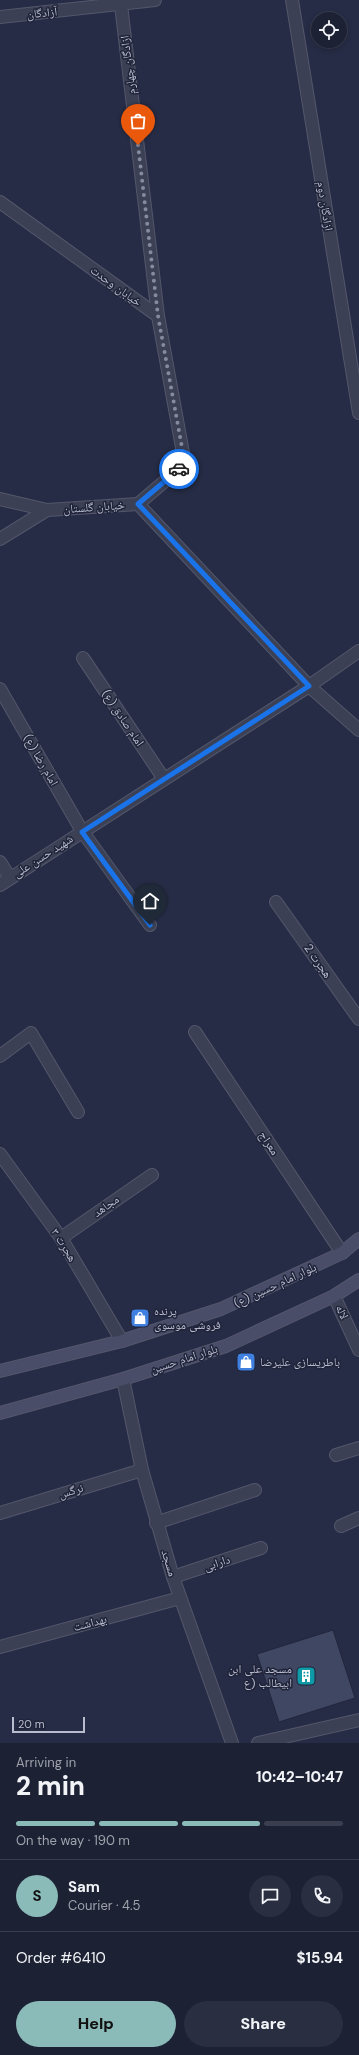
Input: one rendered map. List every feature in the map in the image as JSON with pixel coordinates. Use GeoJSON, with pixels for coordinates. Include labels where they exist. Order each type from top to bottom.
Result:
{"type":"FeatureCollection","features":[{"type":"Feature","properties":{"kind":"main road","name":"بلوار امام حسین (ع)"},"geometry":{"type":"LineString","coordinates":[[0,1371],[122,1341],[221,1309],[342,1253],[359,1239]]}},
{"type":"Feature","properties":{"kind":"main road","name":"بلوار امام حسین"},"geometry":{"type":"LineString","coordinates":[[0,1413],[123,1379],[226,1346],[334,1296],[359,1280]]}},
{"type":"Feature","properties":{"kind":"street","name":"آزادگان"},"geometry":{"type":"LineString","coordinates":[[0,17],[121,5],[155,0]]}},
{"type":"Feature","properties":{"kind":"street","name":"ازادگان دوم"},"geometry":{"type":"LineString","coordinates":[[292,0],[359,413]]}},
{"type":"Feature","properties":{"kind":"street","name":"ازادگان چهارم"},"geometry":{"type":"LineString","coordinates":[[121,5],[158,316]]}},
{"type":"Feature","properties":{"kind":"street","name":"خیابان وحدت"},"geometry":{"type":"LineString","coordinates":[[0,202],[158,316]]}},
{"type":"Feature","properties":{"kind":"street"},"geometry":{"type":"LineString","coordinates":[[138,504],[185,464],[158,316]]}},
{"type":"Feature","properties":{"kind":"street"},"geometry":{"type":"LineString","coordinates":[[0,499],[47,510]]}},
{"type":"Feature","properties":{"kind":"street","name":"خیابان گلستان"},"geometry":{"type":"LineString","coordinates":[[0,539],[47,510],[138,504],[309,686],[359,730]]}},
{"type":"Feature","properties":{"kind":"street","name":"شهید حسن علی"},"geometry":{"type":"LineString","coordinates":[[0,885],[309,686],[359,651]]}},
{"type":"Feature","properties":{"kind":"street","name":"امام صادق (ع)"},"geometry":{"type":"LineString","coordinates":[[83,658],[164,779]]}},
{"type":"Feature","properties":{"kind":"street","name":"امام رضا (ع)"},"geometry":{"type":"LineString","coordinates":[[0,689],[82,832],[150,925]]}},
{"type":"Feature","properties":{"kind":"street"},"geometry":{"type":"LineString","coordinates":[[0,862],[10,878]]}},
{"type":"Feature","properties":{"kind":"street","name":"هجرت 2"},"geometry":{"type":"LineString","coordinates":[[276,902],[359,1020]]}},
{"type":"Feature","properties":{"kind":"street","name":"معراج"},"geometry":{"type":"LineString","coordinates":[[195,1032],[342,1253]]}},
{"type":"Feature","properties":{"kind":"street"},"geometry":{"type":"LineString","coordinates":[[0,1056],[31,1033],[78,1112]]}},
{"type":"Feature","properties":{"kind":"street","name":"هجرت ۳"},"geometry":{"type":"LineString","coordinates":[[0,1154],[61,1238],[122,1341]]}},
{"type":"Feature","properties":{"kind":"street","name":"مجاهد"},"geometry":{"type":"LineString","coordinates":[[61,1238],[152,1175]]}},
{"type":"Feature","properties":{"kind":"street","name":"لاله"},"geometry":{"type":"LineString","coordinates":[[334,1296],[359,1350]]}},
{"type":"Feature","properties":{"kind":"street","name":"مسجد"},"geometry":{"type":"LineString","coordinates":[[123,1379],[142,1470],[156,1522],[180,1598],[232,1743]]}},
{"type":"Feature","properties":{"kind":"street"},"geometry":{"type":"LineString","coordinates":[[336,1455],[359,1448]]}},
{"type":"Feature","properties":{"kind":"street","name":"نرگس"},"geometry":{"type":"LineString","coordinates":[[0,1512],[142,1470]]}},
{"type":"Feature","properties":{"kind":"street"},"geometry":{"type":"LineString","coordinates":[[156,1522],[255,1490]]}},
{"type":"Feature","properties":{"kind":"street"},"geometry":{"type":"LineString","coordinates":[[342,1526],[359,1518]]}},
{"type":"Feature","properties":{"kind":"street","name":"دارابی"},"geometry":{"type":"LineString","coordinates":[[173,1577],[261,1548]]}},
{"type":"Feature","properties":{"kind":"street","name":"بهداشت"},"geometry":{"type":"LineString","coordinates":[[0,1648],[180,1598]]}},
{"type":"Feature","properties":{"kind":"street"},"geometry":{"type":"LineString","coordinates":[[258,1743],[359,1720]]}},
{"type":"Feature","properties":{"kind":"building","name":"مسجد علی ابن ابیطالب (ع"},"geometry":{"type":"Polygon","coordinates":[[[333,1630],[355,1698],[279,1722],[257,1654],[333,1630]]]}},
{"type":"Feature","properties":{"kind":"way so far"},"geometry":{"type":"LineString","coordinates":[[138,145],[158,316],[185,464],[179,469]]}},
{"type":"Feature","properties":{"kind":"place","name":"پرنده فروشی موسوی"},"geometry":{"type":"Point","coordinates":[140,1318]}},
{"type":"Feature","properties":{"kind":"place","name":"باطریسازی علیرضا"},"geometry":{"type":"Point","coordinates":[246,1362]}},
{"type":"Feature","properties":{"kind":"place","name":"مسجد علی ابن ابیطالب (ع"},"geometry":{"type":"Point","coordinates":[306,1676]}},
{"type":"Feature","properties":{"kind":"route"},"geometry":{"type":"LineString","coordinates":[[150,925],[82,832],[309,686],[138,504],[179,469]]}}]}
